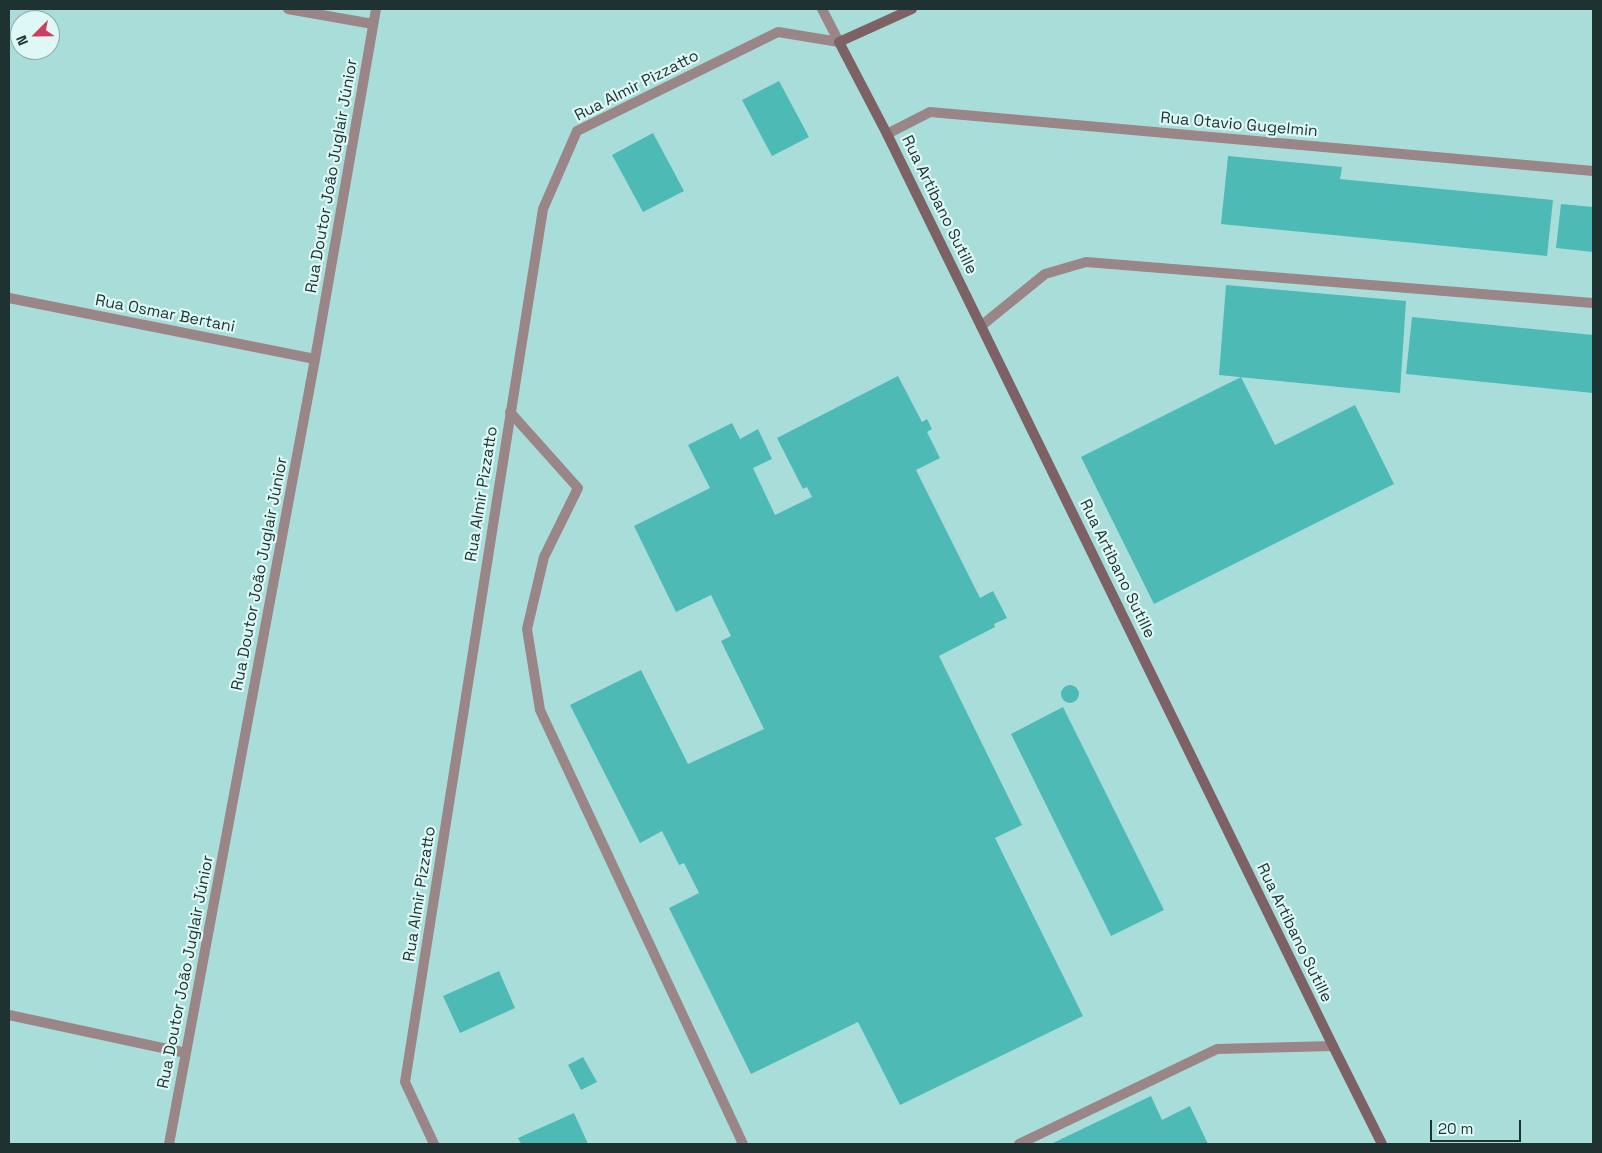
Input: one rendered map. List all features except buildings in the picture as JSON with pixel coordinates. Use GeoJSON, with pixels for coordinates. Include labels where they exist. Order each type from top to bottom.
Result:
{"type":"FeatureCollection","features":[{"type":"Feature","properties":{"kind":"main road"},"geometry":{"type":"LineString","coordinates":[[839,42],[912,9]]}},
{"type":"Feature","properties":{"kind":"main road","name":"Rua Artibano Sutille"},"geometry":{"type":"LineString","coordinates":[[839,42],[887,134],[1382,1144]]}},
{"type":"Feature","properties":{"kind":"street"},"geometry":{"type":"LineString","coordinates":[[288,9],[373,24]]}},
{"type":"Feature","properties":{"kind":"street","name":"Rua Doutor João Juglair Júnior"},"geometry":{"type":"LineString","coordinates":[[169,1144],[315,359],[376,9]]}},
{"type":"Feature","properties":{"kind":"street","name":"Rua Artibano Sutille"},"geometry":{"type":"LineString","coordinates":[[822,9],[839,42]]}},
{"type":"Feature","properties":{"kind":"street","name":"Rua Almir Pizzatto"},"geometry":{"type":"LineString","coordinates":[[434,1144],[405,1082],[543,209],[577,131],[778,32],[839,42]]}},
{"type":"Feature","properties":{"kind":"street","name":"Rua Otavio Gugelmin"},"geometry":{"type":"LineString","coordinates":[[887,134],[930,112],[1593,171]]}},
{"type":"Feature","properties":{"kind":"street"},"geometry":{"type":"LineString","coordinates":[[981,326],[1045,274],[1086,262],[1593,303]]}},
{"type":"Feature","properties":{"kind":"street","name":"Rua Osmar Bertani"},"geometry":{"type":"LineString","coordinates":[[9,298],[315,359]]}},
{"type":"Feature","properties":{"kind":"street"},"geometry":{"type":"LineString","coordinates":[[510,412],[578,488],[544,557],[527,630],[540,710],[743,1144]]}},
{"type":"Feature","properties":{"kind":"street"},"geometry":{"type":"LineString","coordinates":[[9,1015],[186,1053]]}},
{"type":"Feature","properties":{"kind":"street"},"geometry":{"type":"LineString","coordinates":[[1019,1144],[1217,1049],[1333,1046]]}}]}
